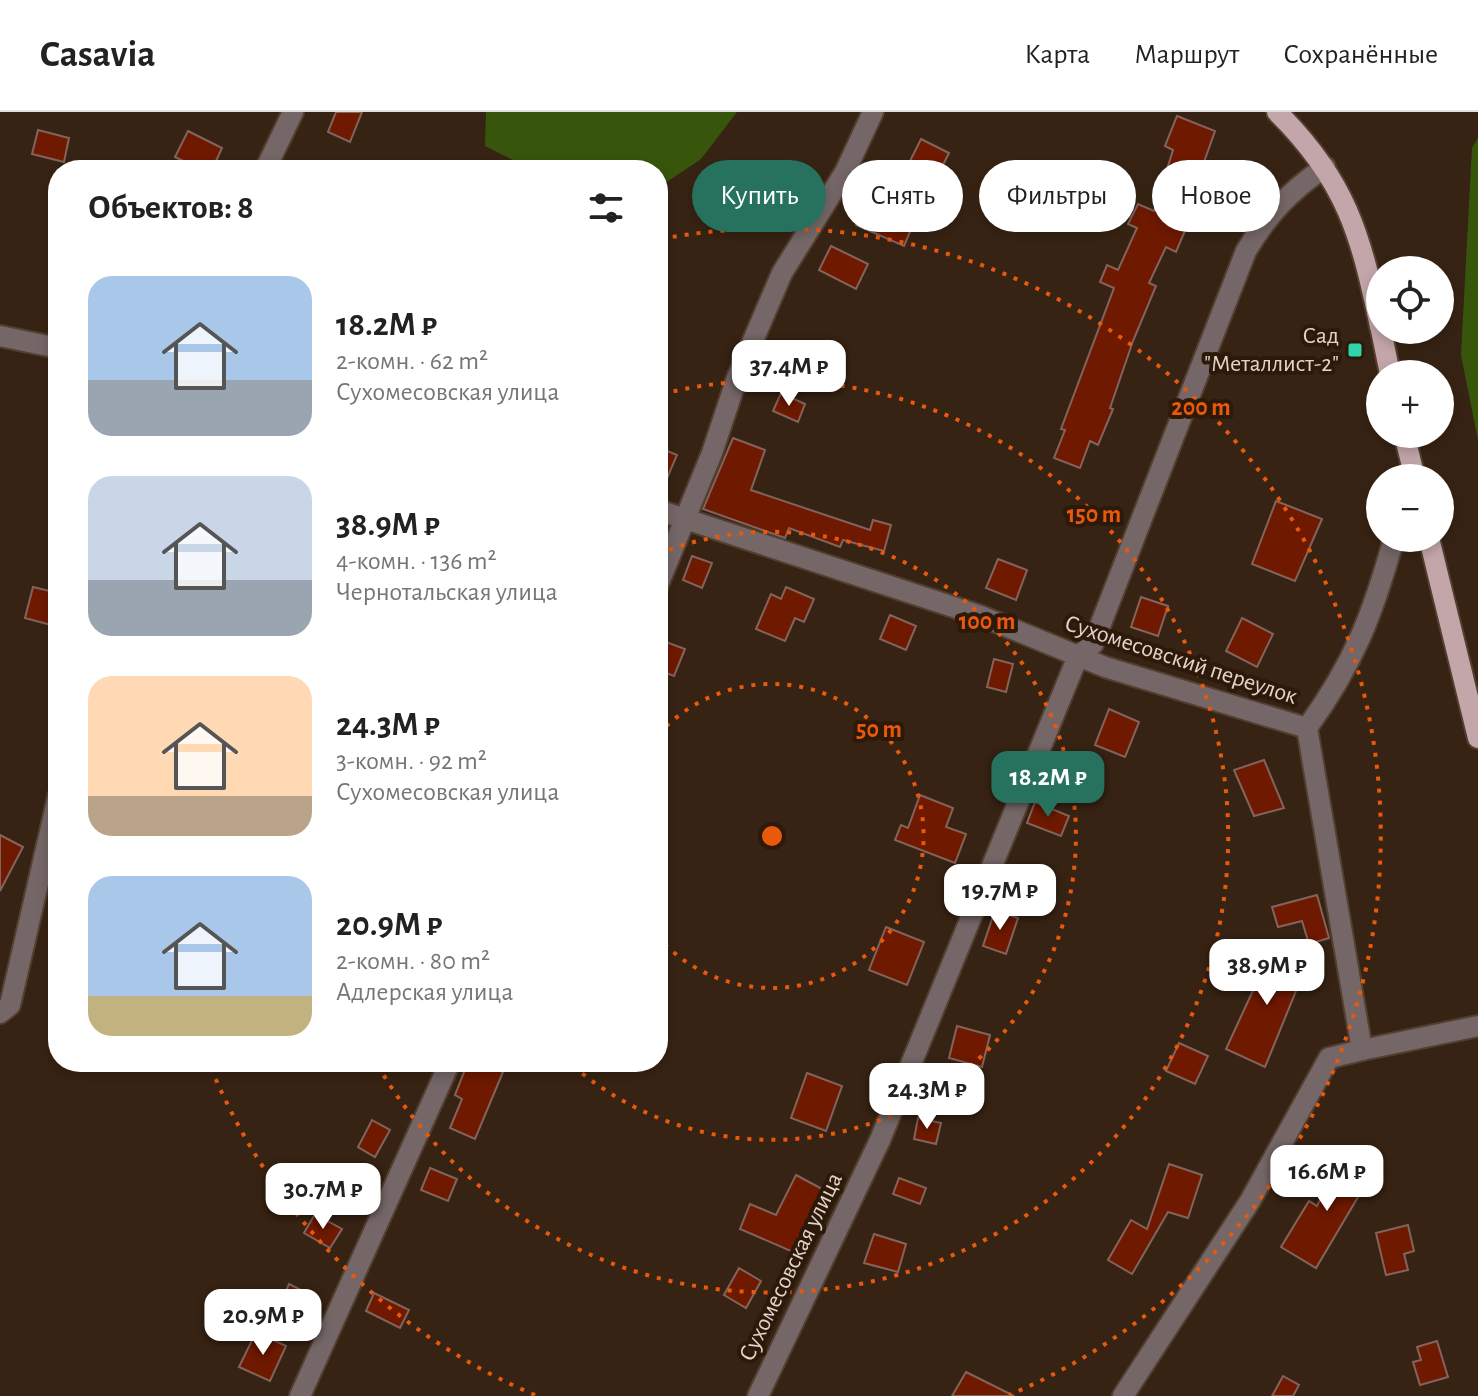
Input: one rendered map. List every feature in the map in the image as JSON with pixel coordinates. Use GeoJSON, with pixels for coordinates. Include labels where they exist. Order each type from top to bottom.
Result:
{"type":"FeatureCollection","features":[{"type":"Feature","properties":{"kind":"main road"},"geometry":{"type":"LineString","coordinates":[[1277,112],[1325,167],[1345,199],[1366,266]]}},
{"type":"Feature","properties":{"kind":"main road"},"geometry":{"type":"LineString","coordinates":[[1432,552],[1478,738]]}},
{"type":"Feature","properties":{"kind":"street"},"geometry":{"type":"LineString","coordinates":[[270,160],[293,112]]}},
{"type":"Feature","properties":{"kind":"street"},"geometry":{"type":"LineString","coordinates":[[668,561],[737,378],[782,273],[845,172],[873,112]]}},
{"type":"Feature","properties":{"kind":"street","name":"Сухомесовская улица"},"geometry":{"type":"LineString","coordinates":[[758,1396],[880,1140],[1078,656],[1093,644],[1246,251],[1265,218],[1290,191],[1325,167]]}},
{"type":"Feature","properties":{"kind":"street"},"geometry":{"type":"LineString","coordinates":[[0,336],[48,346]]}},
{"type":"Feature","properties":{"kind":"street","name":"Сухомесовский переулок"},"geometry":{"type":"LineString","coordinates":[[668,513],[981,616],[1078,656],[1175,690],[1307,728],[1343,675],[1373,612],[1390,552]]}},
{"type":"Feature","properties":{"kind":"street"},"geometry":{"type":"LineString","coordinates":[[1307,728],[1362,1050]]}},
{"type":"Feature","properties":{"kind":"street"},"geometry":{"type":"LineString","coordinates":[[0,1013],[10,1005],[48,840]]}},
{"type":"Feature","properties":{"kind":"street"},"geometry":{"type":"LineString","coordinates":[[1123,1396],[1250,1201],[1329,1058],[1478,1026]]}},
{"type":"Feature","properties":{"kind":"street"},"geometry":{"type":"LineString","coordinates":[[300,1396],[446,1072]]}},
{"type":"Feature","properties":{"kind":"green space"},"geometry":{"type":"Polygon","coordinates":[[[486,112],[737,112],[701,159],[692,160],[692,165],[668,181],[668,160],[513,160],[485,146],[486,112]]]}},
{"type":"Feature","properties":{"kind":"green space"},"geometry":{"type":"Polygon","coordinates":[[[1478,138],[1478,440],[1461,355],[1472,148],[1478,138]]]}},
{"type":"Feature","properties":{"kind":"building"},"geometry":{"type":"Polygon","coordinates":[[[336,112],[362,112],[350,142],[328,132],[336,112]]]}},
{"type":"Feature","properties":{"kind":"building"},"geometry":{"type":"Polygon","coordinates":[[[1177,116],[1215,131],[1205,160],[1170,160],[1173,150],[1165,146],[1177,116]]]}},
{"type":"Feature","properties":{"kind":"building"},"geometry":{"type":"Polygon","coordinates":[[[38,130],[69,138],[64,160],[32,154],[38,130]]]}},
{"type":"Feature","properties":{"kind":"building"},"geometry":{"type":"Polygon","coordinates":[[[188,131],[222,148],[217,160],[181,160],[175,157],[188,131]]]}},
{"type":"Feature","properties":{"kind":"building"},"geometry":{"type":"Polygon","coordinates":[[[921,139],[949,153],[946,160],[910,160],[921,139]]]}},
{"type":"Feature","properties":{"kind":"building"},"geometry":{"type":"Polygon","coordinates":[[[1138,204],[1152,210],[1152,232],[1184,232],[1176,252],[1166,247],[1149,283],[1156,286],[1133,341],[1110,408],[1113,409],[1098,445],[1090,441],[1080,468],[1054,458],[1065,430],[1061,429],[1114,288],[1100,282],[1107,265],[1118,270],[1136,232],[1138,204]]]}},
{"type":"Feature","properties":{"kind":"building"},"geometry":{"type":"Polygon","coordinates":[[[872,232],[910,232],[904,246],[872,232]]]}},
{"type":"Feature","properties":{"kind":"building"},"geometry":{"type":"Polygon","coordinates":[[[831,246],[868,264],[856,289],[819,270],[831,246]]]}},
{"type":"Feature","properties":{"kind":"building"},"geometry":{"type":"Polygon","coordinates":[[[781,393],[805,404],[798,422],[773,411],[781,393]]]}},
{"type":"Feature","properties":{"kind":"building"},"geometry":{"type":"Polygon","coordinates":[[[733,438],[765,450],[751,490],[870,530],[873,520],[891,525],[884,551],[843,540],[840,547],[789,528],[785,538],[703,509],[733,438]]]}},
{"type":"Feature","properties":{"kind":"building"},"geometry":{"type":"Polygon","coordinates":[[[668,451],[677,455],[668,476],[668,451]]]}},
{"type":"Feature","properties":{"kind":"building"},"geometry":{"type":"Polygon","coordinates":[[[1276,501],[1322,519],[1295,581],[1252,564],[1276,501]]]}},
{"type":"Feature","properties":{"kind":"building"},"geometry":{"type":"Polygon","coordinates":[[[692,556],[712,563],[702,588],[683,580],[692,556]]]}},
{"type":"Feature","properties":{"kind":"building"},"geometry":{"type":"Polygon","coordinates":[[[998,559],[1027,570],[1016,600],[986,588],[998,559]]]}},
{"type":"Feature","properties":{"kind":"building"},"geometry":{"type":"Polygon","coordinates":[[[33,587],[48,591],[48,624],[25,618],[33,587]]]}},
{"type":"Feature","properties":{"kind":"building"},"geometry":{"type":"Polygon","coordinates":[[[786,587],[814,599],[804,622],[795,618],[785,641],[756,629],[771,594],[781,599],[786,587]]]}},
{"type":"Feature","properties":{"kind":"building"},"geometry":{"type":"Polygon","coordinates":[[[1141,597],[1168,606],[1158,636],[1131,627],[1141,597]]]}},
{"type":"Feature","properties":{"kind":"building"},"geometry":{"type":"Polygon","coordinates":[[[890,615],[916,626],[906,650],[880,639],[890,615]]]}},
{"type":"Feature","properties":{"kind":"building"},"geometry":{"type":"Polygon","coordinates":[[[1242,618],[1273,634],[1257,667],[1226,651],[1242,618]]]}},
{"type":"Feature","properties":{"kind":"building"},"geometry":{"type":"Polygon","coordinates":[[[668,643],[685,649],[674,676],[668,674],[668,643]]]}},
{"type":"Feature","properties":{"kind":"building"},"geometry":{"type":"Polygon","coordinates":[[[994,659],[1013,664],[1006,692],[987,687],[994,659]]]}},
{"type":"Feature","properties":{"kind":"building"},"geometry":{"type":"Polygon","coordinates":[[[1109,709],[1139,722],[1125,757],[1095,745],[1109,709]]]}},
{"type":"Feature","properties":{"kind":"building"},"geometry":{"type":"Polygon","coordinates":[[[1264,760],[1284,808],[1254,816],[1234,770],[1264,760]]]}},
{"type":"Feature","properties":{"kind":"building"},"geometry":{"type":"Polygon","coordinates":[[[920,795],[953,808],[946,827],[966,834],[955,863],[895,840],[901,825],[908,828],[920,795]]]}},
{"type":"Feature","properties":{"kind":"building"},"geometry":{"type":"Polygon","coordinates":[[[1035,802],[1069,816],[1061,836],[1027,823],[1035,802]]]}},
{"type":"Feature","properties":{"kind":"building"},"geometry":{"type":"Polygon","coordinates":[[[0,835],[23,847],[0,891],[0,835]]]}},
{"type":"Feature","properties":{"kind":"building"},"geometry":{"type":"Polygon","coordinates":[[[1317,895],[1329,938],[1309,944],[1302,921],[1278,927],[1272,907],[1317,895]]]}},
{"type":"Feature","properties":{"kind":"building"},"geometry":{"type":"Polygon","coordinates":[[[995,910],[1018,918],[1006,954],[983,946],[995,910]]]}},
{"type":"Feature","properties":{"kind":"building"},"geometry":{"type":"Polygon","coordinates":[[[886,927],[924,942],[907,985],[869,970],[886,927]]]}},
{"type":"Feature","properties":{"kind":"building"},"geometry":{"type":"Polygon","coordinates":[[[1266,948],[1307,964],[1265,1067],[1226,1049],[1256,984],[1253,983],[1266,948]]]}},
{"type":"Feature","properties":{"kind":"building"},"geometry":{"type":"Polygon","coordinates":[[[957,1026],[990,1035],[982,1067],[949,1058],[957,1026]]]}},
{"type":"Feature","properties":{"kind":"building"},"geometry":{"type":"Polygon","coordinates":[[[1179,1043],[1208,1056],[1195,1084],[1166,1071],[1179,1043]]]}},
{"type":"Feature","properties":{"kind":"building"},"geometry":{"type":"Polygon","coordinates":[[[464,1072],[503,1072],[475,1139],[450,1128],[462,1099],[455,1095],[464,1072]]]}},
{"type":"Feature","properties":{"kind":"building"},"geometry":{"type":"Polygon","coordinates":[[[807,1073],[842,1086],[826,1131],[791,1118],[807,1073]]]}},
{"type":"Feature","properties":{"kind":"building"},"geometry":{"type":"Polygon","coordinates":[[[918,1118],[941,1123],[936,1144],[914,1139],[918,1118]]]}},
{"type":"Feature","properties":{"kind":"building"},"geometry":{"type":"Polygon","coordinates":[[[372,1120],[390,1130],[375,1157],[358,1147],[372,1120]]]}},
{"type":"Feature","properties":{"kind":"building"},"geometry":{"type":"Polygon","coordinates":[[[1343,1155],[1374,1170],[1316,1268],[1281,1247],[1309,1201],[1317,1206],[1343,1155]]]}},
{"type":"Feature","properties":{"kind":"building"},"geometry":{"type":"Polygon","coordinates":[[[1169,1164],[1202,1175],[1188,1218],[1168,1212],[1132,1274],[1108,1260],[1131,1220],[1147,1229],[1169,1164]]]}},
{"type":"Feature","properties":{"kind":"building"},"geometry":{"type":"Polygon","coordinates":[[[430,1168],[457,1179],[448,1201],[421,1190],[430,1168]]]}},
{"type":"Feature","properties":{"kind":"building"},"geometry":{"type":"Polygon","coordinates":[[[796,1175],[824,1190],[805,1228],[811,1230],[800,1255],[740,1229],[750,1204],[776,1215],[796,1175]]]}},
{"type":"Feature","properties":{"kind":"building"},"geometry":{"type":"Polygon","coordinates":[[[899,1178],[926,1188],[920,1204],[893,1194],[899,1178]]]}},
{"type":"Feature","properties":{"kind":"building"},"geometry":{"type":"Polygon","coordinates":[[[315,1214],[342,1229],[330,1248],[304,1233],[315,1214]]]}},
{"type":"Feature","properties":{"kind":"building"},"geometry":{"type":"Polygon","coordinates":[[[1408,1225],[1414,1251],[1404,1254],[1408,1270],[1386,1275],[1376,1233],[1408,1225]]]}},
{"type":"Feature","properties":{"kind":"building"},"geometry":{"type":"Polygon","coordinates":[[[874,1234],[906,1244],[898,1272],[864,1263],[874,1234]]]}},
{"type":"Feature","properties":{"kind":"building"},"geometry":{"type":"Polygon","coordinates":[[[739,1268],[761,1281],[746,1308],[724,1295],[739,1268]]]}},
{"type":"Feature","properties":{"kind":"building"},"geometry":{"type":"Polygon","coordinates":[[[289,1284],[313,1296],[305,1313],[281,1302],[289,1284]]]}},
{"type":"Feature","properties":{"kind":"building"},"geometry":{"type":"Polygon","coordinates":[[[374,1293],[409,1310],[400,1328],[366,1311],[374,1293]]]}},
{"type":"Feature","properties":{"kind":"building"},"geometry":{"type":"Polygon","coordinates":[[[256,1332],[286,1346],[270,1381],[239,1367],[256,1332]]]}},
{"type":"Feature","properties":{"kind":"building"},"geometry":{"type":"Polygon","coordinates":[[[1437,1341],[1448,1377],[1420,1385],[1413,1362],[1421,1360],[1417,1347],[1437,1341]]]}},
{"type":"Feature","properties":{"kind":"building"},"geometry":{"type":"Polygon","coordinates":[[[966,1372],[1014,1396],[952,1396],[966,1372]]]}},
{"type":"Feature","properties":{"kind":"building"},"geometry":{"type":"Polygon","coordinates":[[[1283,1376],[1299,1385],[1293,1396],[1272,1396],[1283,1376]]]}},
{"type":"Feature","properties":{"kind":"place","name":"Сад \"Металлист-2\""},"geometry":{"type":"Point","coordinates":[1355,350]}}]}
